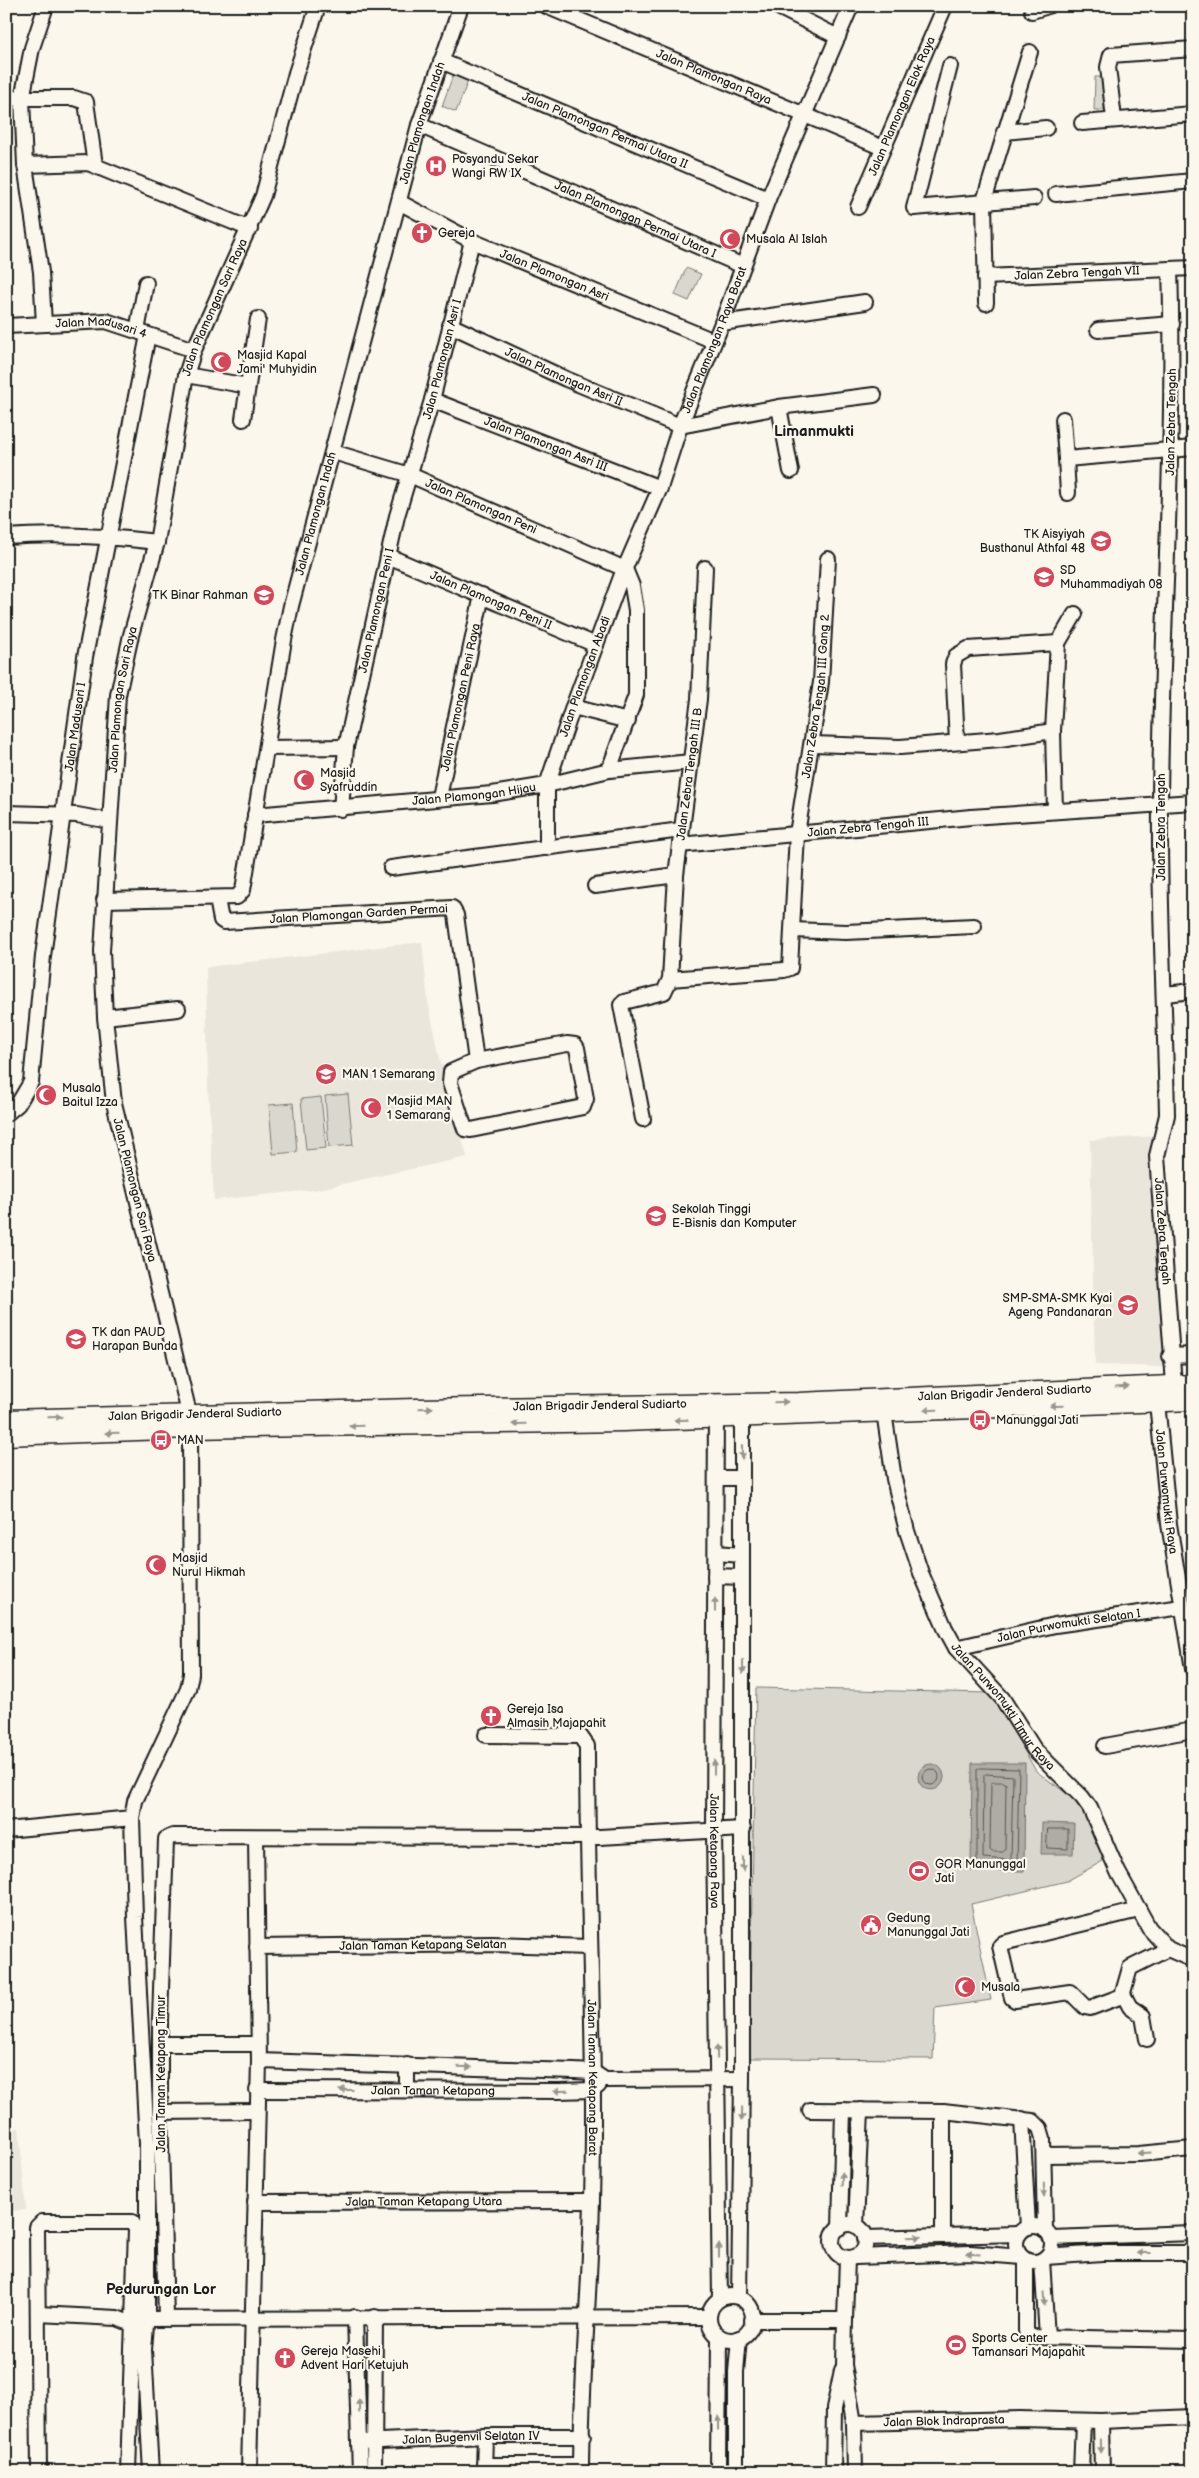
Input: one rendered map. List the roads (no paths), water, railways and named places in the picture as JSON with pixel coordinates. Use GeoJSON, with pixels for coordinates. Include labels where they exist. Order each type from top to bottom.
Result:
{"type":"FeatureCollection","features":[{"type":"Feature","properties":{"kind":"main road","name":"Jalan Brigadir Jenderal Sudiarto"},"geometry":{"type":"LineString","coordinates":[[6,1419],[613,1422],[716,1411],[1193,1384]]}},
{"type":"Feature","properties":{"kind":"main road","name":"Jalan Brigadir Jenderal Sudiarto"},"geometry":{"type":"LineString","coordinates":[[742,1410],[884,1412],[1193,1401]]}},
{"type":"Feature","properties":{"kind":"main road","name":"Jalan Brigadir Jenderal Sudiarto"},"geometry":{"type":"LineString","coordinates":[[6,1436],[190,1421]]}},
{"type":"Feature","properties":{"kind":"street"},"geometry":{"type":"LineString","coordinates":[[44,324],[41,272],[25,165],[22,99],[32,48],[46,6]]}},
{"type":"Feature","properties":{"kind":"street","name":"Jalan Plamongan Sari Raya"},"geometry":{"type":"LineString","coordinates":[[151,2472],[144,2350],[146,2319],[147,2143],[135,1917],[132,1818],[138,1794],[188,1689],[191,1662],[190,1421],[119,1128],[105,1017],[102,951],[104,900],[118,695],[127,651],[158,542],[186,375],[194,350],[250,229],[263,196],[296,73],[318,6]]}},
{"type":"Feature","properties":{"kind":"street","name":"Jalan Plamongan Indah"},"geometry":{"type":"LineString","coordinates":[[104,900],[217,899],[237,897],[243,890],[287,623],[419,125],[461,6]]}},
{"type":"Feature","properties":{"kind":"street","name":"Jalan Plamongan Raya"},"geometry":{"type":"LineString","coordinates":[[546,6],[883,148]]}},
{"type":"Feature","properties":{"kind":"street"},"geometry":{"type":"LineString","coordinates":[[776,6],[838,37]]}},
{"type":"Feature","properties":{"kind":"street","name":"Jalan Plamongan Raya Barat"},"geometry":{"type":"LineString","coordinates":[[680,426],[802,115],[851,6]]}},
{"type":"Feature","properties":{"kind":"street","name":"Jalan Plamongan Elok Raya"},"geometry":{"type":"LineString","coordinates":[[858,207],[945,6]]}},
{"type":"Feature","properties":{"kind":"street"},"geometry":{"type":"LineString","coordinates":[[1032,11],[1048,6]]}},
{"type":"Feature","properties":{"kind":"street"},"geometry":{"type":"LineString","coordinates":[[1114,119],[1108,67],[1111,55],[1193,49]]}},
{"type":"Feature","properties":{"kind":"street"},"geometry":{"type":"LineString","coordinates":[[986,303],[984,201],[1030,52]]}},
{"type":"Feature","properties":{"kind":"street","name":"Jalan Plamongan Permai Utara II"},"geometry":{"type":"LineString","coordinates":[[440,61],[768,199]]}},
{"type":"Feature","properties":{"kind":"street"},"geometry":{"type":"LineString","coordinates":[[950,66],[914,208],[1034,198]]}},
{"type":"Feature","properties":{"kind":"street"},"geometry":{"type":"LineString","coordinates":[[6,98],[74,98],[86,102],[95,165]]}},
{"type":"Feature","properties":{"kind":"street"},"geometry":{"type":"LineString","coordinates":[[1082,123],[1193,114]]}},
{"type":"Feature","properties":{"kind":"street","name":"Jalan Plamongan Permai Utara I"},"geometry":{"type":"LineString","coordinates":[[419,125],[743,266]]}},
{"type":"Feature","properties":{"kind":"street"},"geometry":{"type":"LineString","coordinates":[[1004,132],[1046,128]]}},
{"type":"Feature","properties":{"kind":"street"},"geometry":{"type":"LineString","coordinates":[[25,165],[84,163],[95,165],[250,229]]}},
{"type":"Feature","properties":{"kind":"street"},"geometry":{"type":"LineString","coordinates":[[1056,194],[1193,181]]}},
{"type":"Feature","properties":{"kind":"street","name":"Jalan Plamongan Asri"},"geometry":{"type":"LineString","coordinates":[[399,202],[472,241],[714,341]]}},
{"type":"Feature","properties":{"kind":"street","name":"Jalan Plamongan Asri I"},"geometry":{"type":"LineString","coordinates":[[410,475],[432,400],[472,241]]}},
{"type":"Feature","properties":{"kind":"street","name":"Jalan Zebra Tengah VII"},"geometry":{"type":"LineString","coordinates":[[985,277],[1193,268]]}},
{"type":"Feature","properties":{"kind":"street","name":"Jalan Zebra Tengah"},"geometry":{"type":"LineString","coordinates":[[1170,269],[1172,324],[1171,450],[1160,805],[1167,1115],[1157,1156],[1170,1356],[1174,1384]]}},
{"type":"Feature","properties":{"kind":"street","name":"Jalan Madusari I"},"geometry":{"type":"LineString","coordinates":[[6,1114],[18,1104],[31,1082],[43,956],[76,816],[85,657],[110,537],[142,333],[146,283]]}},
{"type":"Feature","properties":{"kind":"street"},"geometry":{"type":"LineString","coordinates":[[722,323],[865,302]]}},
{"type":"Feature","properties":{"kind":"street"},"geometry":{"type":"LineString","coordinates":[[243,419],[258,319]]}},
{"type":"Feature","properties":{"kind":"street","name":"Jalan Madusari 4"},"geometry":{"type":"LineString","coordinates":[[6,326],[106,321],[194,350]]}},
{"type":"Feature","properties":{"kind":"street"},"geometry":{"type":"LineString","coordinates":[[1098,330],[1172,324]]}},
{"type":"Feature","properties":{"kind":"street","name":"Jalan Plamongan Asri II"},"geometry":{"type":"LineString","coordinates":[[450,325],[566,378],[680,426]]}},
{"type":"Feature","properties":{"kind":"street"},"geometry":{"type":"LineString","coordinates":[[186,375],[248,386]]}},
{"type":"Feature","properties":{"kind":"street"},"geometry":{"type":"LineString","coordinates":[[680,426],[779,407],[874,395]]}},
{"type":"Feature","properties":{"kind":"street","name":"Jalan Plamongan Asri III"},"geometry":{"type":"LineString","coordinates":[[432,400],[660,488]]}},
{"type":"Feature","properties":{"kind":"street"},"geometry":{"type":"LineString","coordinates":[[779,407],[791,471]]}},
{"type":"Feature","properties":{"kind":"street"},"geometry":{"type":"LineString","coordinates":[[1063,419],[1068,493]]}},
{"type":"Feature","properties":{"kind":"street","name":"Jalan Plamongan Abadi"},"geometry":{"type":"LineString","coordinates":[[547,848],[547,785],[596,645],[625,569],[660,488],[680,426]]}},
{"type":"Feature","properties":{"kind":"street"},"geometry":{"type":"LineString","coordinates":[[1066,459],[1193,448]]}},
{"type":"Feature","properties":{"kind":"street","name":"Jalan Plamongan Peni"},"geometry":{"type":"LineString","coordinates":[[333,452],[410,475],[625,569]]}},
{"type":"Feature","properties":{"kind":"street","name":"Jalan Plamongan Peni I"},"geometry":{"type":"LineString","coordinates":[[341,809],[346,747],[397,516],[410,475]]}},
{"type":"Feature","properties":{"kind":"street"},"geometry":{"type":"LineString","coordinates":[[6,537],[62,535],[158,542]]}},
{"type":"Feature","properties":{"kind":"street","name":"Jalan Plamongan Peni II"},"geometry":{"type":"LineString","coordinates":[[388,556],[596,645]]}},
{"type":"Feature","properties":{"kind":"street","name":"Jalan Zebra Tengah III Gang 2"},"geometry":{"type":"LineString","coordinates":[[670,979],[784,970],[790,964],[797,834],[813,744],[821,682],[828,559]]}},
{"type":"Feature","properties":{"kind":"street","name":"Jalan Zebra Tengah III B"},"geometry":{"type":"LineString","coordinates":[[670,979],[676,875],[699,699],[705,568]]}},
{"type":"Feature","properties":{"kind":"street"},"geometry":{"type":"LineString","coordinates":[[609,770],[636,695],[636,610],[632,586],[625,569]]}},
{"type":"Feature","properties":{"kind":"street","name":"Jalan Plamongan Peni Raya"},"geometry":{"type":"LineString","coordinates":[[439,797],[482,595]]}},
{"type":"Feature","properties":{"kind":"street"},"geometry":{"type":"LineString","coordinates":[[1055,811],[1053,730],[1058,643],[1075,614]]}},
{"type":"Feature","properties":{"kind":"street"},"geometry":{"type":"LineString","coordinates":[[956,742],[953,664],[956,656],[968,649],[1058,643]]}},
{"type":"Feature","properties":{"kind":"street"},"geometry":{"type":"LineString","coordinates":[[573,707],[628,721]]}},
{"type":"Feature","properties":{"kind":"street"},"geometry":{"type":"LineString","coordinates":[[813,744],[900,747],[1000,739],[1053,730]]}},
{"type":"Feature","properties":{"kind":"street"},"geometry":{"type":"LineString","coordinates":[[267,748],[346,747]]}},
{"type":"Feature","properties":{"kind":"street","name":"Jalan Plamongan Hijau"},"geometry":{"type":"LineString","coordinates":[[255,815],[341,809],[439,797],[492,794],[547,785],[609,770],[691,762]]}},
{"type":"Feature","properties":{"kind":"street","name":"Jalan Zebra Tengah III"},"geometry":{"type":"LineString","coordinates":[[680,844],[1055,811],[1193,802]]}},
{"type":"Feature","properties":{"kind":"street"},"geometry":{"type":"LineString","coordinates":[[6,813],[76,816],[110,821]]}},
{"type":"Feature","properties":{"kind":"street"},"geometry":{"type":"LineString","coordinates":[[390,868],[681,830]]}},
{"type":"Feature","properties":{"kind":"street"},"geometry":{"type":"LineString","coordinates":[[595,886],[676,875]]}},
{"type":"Feature","properties":{"kind":"street","name":"Jalan Plamongan Garden Permai"},"geometry":{"type":"LineString","coordinates":[[217,899],[221,920],[224,922],[452,908],[456,915],[476,1061]]}},
{"type":"Feature","properties":{"kind":"street"},"geometry":{"type":"LineString","coordinates":[[792,930],[846,932],[974,926]]}},
{"type":"Feature","properties":{"kind":"street"},"geometry":{"type":"LineString","coordinates":[[643,1119],[621,1005],[624,1002],[664,992],[670,979]]}},
{"type":"Feature","properties":{"kind":"street"},"geometry":{"type":"LineString","coordinates":[[1165,994],[1193,991]]}},
{"type":"Feature","properties":{"kind":"street"},"geometry":{"type":"LineString","coordinates":[[105,1017],[178,1009]]}},
{"type":"Feature","properties":{"kind":"street"},"geometry":{"type":"LineString","coordinates":[[572,1044],[577,1048],[586,1099],[579,1109],[467,1130],[463,1127],[450,1075],[454,1070],[476,1061],[572,1044]]}},
{"type":"Feature","properties":{"kind":"street"},"geometry":{"type":"LineString","coordinates":[[1170,1356],[1193,1355]]}},
{"type":"Feature","properties":{"kind":"street","name":"Jalan Purwomukti Raya"},"geometry":{"type":"LineString","coordinates":[[1157,1402],[1166,1500],[1193,1669]]}},
{"type":"Feature","properties":{"kind":"street"},"geometry":{"type":"LineString","coordinates":[[739,2297],[743,1829],[742,1410]]}},
{"type":"Feature","properties":{"kind":"street","name":"Jalan Ketapang Raya"},"geometry":{"type":"LineString","coordinates":[[716,1411],[714,1831],[720,2298]]}},
{"type":"Feature","properties":{"kind":"street","name":"Jalan Purwomukti Timur Raya"},"geometry":{"type":"LineString","coordinates":[[884,1412],[894,1479],[907,1531],[936,1611],[956,1648],[1002,1698],[1034,1749],[1082,1797],[1090,1808],[1118,1872],[1149,1928],[1168,1949],[1193,1960]]}},
{"type":"Feature","properties":{"kind":"street"},"geometry":{"type":"LineString","coordinates":[[716,1478],[742,1478]]}},
{"type":"Feature","properties":{"kind":"street"},"geometry":{"type":"LineString","coordinates":[[716,1553],[742,1555]]}},
{"type":"Feature","properties":{"kind":"street"},"geometry":{"type":"LineString","coordinates":[[716,1576],[742,1577]]}},
{"type":"Feature","properties":{"kind":"street","name":"Jalan Purwomukti Selatan I"},"geometry":{"type":"LineString","coordinates":[[956,1648],[1055,1625],[1182,1607]]}},
{"type":"Feature","properties":{"kind":"street"},"geometry":{"type":"LineString","coordinates":[[1104,1746],[1193,1730]]}},
{"type":"Feature","properties":{"kind":"street","name":"Jalan Taman Ketapang Barat"},"geometry":{"type":"LineString","coordinates":[[486,1736],[583,1738],[587,1746],[587,1837],[593,2090],[592,2201],[581,2468]]}},
{"type":"Feature","properties":{"kind":"street"},"geometry":{"type":"LineString","coordinates":[[6,1830],[132,1818]]}},
{"type":"Feature","properties":{"kind":"street"},"geometry":{"type":"LineString","coordinates":[[249,2472],[259,2061],[256,1837],[587,1837],[743,1829]]}},
{"type":"Feature","properties":{"kind":"street","name":"Jalan Taman Ketapang Timur"},"geometry":{"type":"LineString","coordinates":[[166,2317],[160,2044],[166,1839],[173,1836],[256,1837]]}},
{"type":"Feature","properties":{"kind":"street"},"geometry":{"type":"LineString","coordinates":[[1139,1910],[1018,1938],[1000,1946],[1013,1999],[1070,1992],[1082,2005],[1090,2008],[1121,1997],[1130,1968],[1168,1949]]}},
{"type":"Feature","properties":{"kind":"street","name":"Jalan Taman Ketapang Selatan"},"geometry":{"type":"LineString","coordinates":[[257,1947],[492,1944],[589,1947]]}},
{"type":"Feature","properties":{"kind":"street"},"geometry":{"type":"LineString","coordinates":[[1123,1994],[1130,2007],[1144,2016],[1147,2039]]}},
{"type":"Feature","properties":{"kind":"street"},"geometry":{"type":"LineString","coordinates":[[160,2044],[258,2044]]}},
{"type":"Feature","properties":{"kind":"street","name":"Jalan Taman Ketapang"},"geometry":{"type":"LineString","coordinates":[[259,2061],[593,2072]]}},
{"type":"Feature","properties":{"kind":"street"},"geometry":{"type":"LineString","coordinates":[[407,2066],[407,2090]]}},
{"type":"Feature","properties":{"kind":"street"},"geometry":{"type":"LineString","coordinates":[[439,2066],[439,2090]]}},
{"type":"Feature","properties":{"kind":"street"},"geometry":{"type":"LineString","coordinates":[[593,2072],[605,2080],[718,2080],[742,2078]]}},
{"type":"Feature","properties":{"kind":"street"},"geometry":{"type":"LineString","coordinates":[[593,2090],[605,2080]]}},
{"type":"Feature","properties":{"kind":"street","name":"Jalan Taman Ketapang"},"geometry":{"type":"LineString","coordinates":[[258,2090],[593,2090]]}},
{"type":"Feature","properties":{"kind":"street"},"geometry":{"type":"LineString","coordinates":[[810,2110],[943,2111],[1033,2121],[1040,2128],[1043,2138],[1048,2234],[1051,2248],[1044,2258],[1047,2337]]}},
{"type":"Feature","properties":{"kind":"street"},"geometry":{"type":"LineString","coordinates":[[840,2228],[843,2110]]}},
{"type":"Feature","properties":{"kind":"street"},"geometry":{"type":"LineString","coordinates":[[856,2226],[861,2110]]}},
{"type":"Feature","properties":{"kind":"street"},"geometry":{"type":"LineString","coordinates":[[160,2112],[257,2111]]}},
{"type":"Feature","properties":{"kind":"street"},"geometry":{"type":"LineString","coordinates":[[943,2111],[944,2236]]}},
{"type":"Feature","properties":{"kind":"street"},"geometry":{"type":"LineString","coordinates":[[1022,2119],[1023,2231],[1016,2246],[1024,2259],[1026,2333],[1031,2338],[1193,2340]]}},
{"type":"Feature","properties":{"kind":"street"},"geometry":{"type":"LineString","coordinates":[[1044,2155],[1139,2154],[1193,2149]]}},
{"type":"Feature","properties":{"kind":"street","name":"Jalan Taman Ketapang Utara"},"geometry":{"type":"LineString","coordinates":[[255,2202],[592,2201]]}},
{"type":"Feature","properties":{"kind":"street"},"geometry":{"type":"LineString","coordinates":[[39,2472],[37,2227],[42,2222],[133,2223],[136,2229],[131,2325],[128,2472]]}},
{"type":"Feature","properties":{"kind":"street"},"geometry":{"type":"LineString","coordinates":[[851,2257],[863,2251],[865,2238],[861,2230],[856,2226],[848,2225],[840,2228],[833,2237],[833,2248],[842,2257],[851,2257],[970,2253],[1024,2259],[1102,2253],[1193,2253]]}},
{"type":"Feature","properties":{"kind":"street"},"geometry":{"type":"LineString","coordinates":[[865,2238],[1023,2231],[1037,2226],[1048,2234],[1193,2233]]}},
{"type":"Feature","properties":{"kind":"street"},"geometry":{"type":"LineString","coordinates":[[851,2257],[845,2320],[844,2365],[853,2422],[855,2472]]}},
{"type":"Feature","properties":{"kind":"street"},"geometry":{"type":"LineString","coordinates":[[739,2297],[748,2304],[752,2320],[748,2330],[739,2338],[730,2339],[719,2336],[712,2329],[709,2317],[711,2309],[720,2298],[739,2297]]}},
{"type":"Feature","properties":{"kind":"street"},"geometry":{"type":"LineString","coordinates":[[132,2311],[146,2319]]}},
{"type":"Feature","properties":{"kind":"street"},"geometry":{"type":"LineString","coordinates":[[117,2318],[132,2311]]}},
{"type":"Feature","properties":{"kind":"street"},"geometry":{"type":"LineString","coordinates":[[38,2314],[117,2318],[131,2325],[146,2319],[166,2317],[709,2317]]}},
{"type":"Feature","properties":{"kind":"street"},"geometry":{"type":"LineString","coordinates":[[355,2317],[360,2472]]}},
{"type":"Feature","properties":{"kind":"street"},"geometry":{"type":"LineString","coordinates":[[374,2472],[375,2317]]}},
{"type":"Feature","properties":{"kind":"street"},"geometry":{"type":"LineString","coordinates":[[752,2320],[845,2320]]}},
{"type":"Feature","properties":{"kind":"street"},"geometry":{"type":"LineString","coordinates":[[718,2472],[719,2336]]}},
{"type":"Feature","properties":{"kind":"street"},"geometry":{"type":"LineString","coordinates":[[736,2472],[736,2372],[739,2338]]}},
{"type":"Feature","properties":{"kind":"street"},"geometry":{"type":"LineString","coordinates":[[833,2472],[834,2409],[844,2365]]}},
{"type":"Feature","properties":{"kind":"street"},"geometry":{"type":"LineString","coordinates":[[719,2371],[736,2372]]}},
{"type":"Feature","properties":{"kind":"street"},"geometry":{"type":"LineString","coordinates":[[834,2409],[853,2422]]}},
{"type":"Feature","properties":{"kind":"street","name":"Jalan Blok Indraprasta"},"geometry":{"type":"LineString","coordinates":[[853,2422],[1020,2419],[1082,2421],[1193,2417]]}},
{"type":"Feature","properties":{"kind":"street"},"geometry":{"type":"LineString","coordinates":[[1101,2420],[1102,2472]]}},
{"type":"Feature","properties":{"kind":"street"},"geometry":{"type":"LineString","coordinates":[[1081,2472],[1082,2421]]}},
{"type":"Feature","properties":{"kind":"street"},"geometry":{"type":"LineString","coordinates":[[834,2434],[853,2422]]}},
{"type":"Feature","properties":{"kind":"street"},"geometry":{"type":"LineString","coordinates":[[485,2436],[484,2469],[581,2468]]}},
{"type":"Feature","properties":{"kind":"street","name":"Jalan Bugenvil Selatan IV"},"geometry":{"type":"LineString","coordinates":[[360,2442],[485,2436],[583,2436]]}},
{"type":"Feature","properties":{"kind":"water"},"geometry":{"type":"Polygon","coordinates":[[[972,1763],[1025,1763],[1024,1871],[971,1871],[972,1763]]]}},
{"type":"Feature","properties":{"kind":"water"},"geometry":{"type":"Polygon","coordinates":[[[931,1764],[940,1768],[944,1777],[940,1786],[931,1790],[922,1786],[918,1777],[922,1768],[931,1764]]]}},
{"type":"Feature","properties":{"kind":"water"},"geometry":{"type":"Polygon","coordinates":[[[1042,1823],[1074,1824],[1073,1854],[1041,1854],[1042,1823]]]}},
{"type":"Feature","properties":{"kind":"place","name":"Posyandu Sekar Wangi RW IX"},"geometry":{"type":"Point","coordinates":[436,166]}},
{"type":"Feature","properties":{"kind":"place","name":"Gereja"},"geometry":{"type":"Point","coordinates":[422,233]}},
{"type":"Feature","properties":{"kind":"place","name":"Musala Al Islah"},"geometry":{"type":"Point","coordinates":[730,239]}},
{"type":"Feature","properties":{"kind":"place","name":"Masjid Kapal Jami' Muhyidin"},"geometry":{"type":"Point","coordinates":[221,362]}},
{"type":"Feature","properties":{"kind":"place","name":"TK Aisyiyah Busthanul Athfal 48"},"geometry":{"type":"Point","coordinates":[1101,541]}},
{"type":"Feature","properties":{"kind":"place","name":"SD Muhammadiyah 08"},"geometry":{"type":"Point","coordinates":[1044,577]}},
{"type":"Feature","properties":{"kind":"place","name":"TK Binar Rahman"},"geometry":{"type":"Point","coordinates":[264,595]}},
{"type":"Feature","properties":{"kind":"place","name":"Masjid Syafruddin"},"geometry":{"type":"Point","coordinates":[304,780]}},
{"type":"Feature","properties":{"kind":"place","name":"MAN 1 Semarang"},"geometry":{"type":"Point","coordinates":[326,1074]}},
{"type":"Feature","properties":{"kind":"place","name":"Musala Baitul Izza"},"geometry":{"type":"Point","coordinates":[46,1095]}},
{"type":"Feature","properties":{"kind":"place","name":"Masjid MAN 1 Semarang"},"geometry":{"type":"Point","coordinates":[371,1108]}},
{"type":"Feature","properties":{"kind":"place","name":"Sekolah Tinggi E-Bisnis dan Komputer"},"geometry":{"type":"Point","coordinates":[656,1216]}},
{"type":"Feature","properties":{"kind":"place","name":"SMP-SMA-SMK Kyai Ageng Pandanaran"},"geometry":{"type":"Point","coordinates":[1128,1305]}},
{"type":"Feature","properties":{"kind":"place","name":"TK dan PAUD Harapan Bunda"},"geometry":{"type":"Point","coordinates":[76,1339]}},
{"type":"Feature","properties":{"kind":"place","name":"Manunggal Jati"},"geometry":{"type":"Point","coordinates":[980,1420]}},
{"type":"Feature","properties":{"kind":"place","name":"MAN"},"geometry":{"type":"Point","coordinates":[161,1440]}},
{"type":"Feature","properties":{"kind":"place","name":"Masjid Nurul Hikmah"},"geometry":{"type":"Point","coordinates":[156,1565]}},
{"type":"Feature","properties":{"kind":"place","name":"Gereja Isa Almasih Majapahit"},"geometry":{"type":"Point","coordinates":[491,1716]}},
{"type":"Feature","properties":{"kind":"place","name":"GOR Manunggal Jati"},"geometry":{"type":"Point","coordinates":[919,1871]}},
{"type":"Feature","properties":{"kind":"place","name":"Gedung Manunggal Jati"},"geometry":{"type":"Point","coordinates":[871,1925]}},
{"type":"Feature","properties":{"kind":"place","name":"Musala"},"geometry":{"type":"Point","coordinates":[965,1987]}},
{"type":"Feature","properties":{"kind":"place","name":"Sports Center Tamansari Majapahit"},"geometry":{"type":"Point","coordinates":[956,2345]}},
{"type":"Feature","properties":{"kind":"place","name":"Gereja Masehi Advent Hari Ketujuh"},"geometry":{"type":"Point","coordinates":[285,2358]}},
{"type":"Feature","properties":{"kind":"district","name":"Limanmukti"},"geometry":{"type":"Point","coordinates":[814,431]}},
{"type":"Feature","properties":{"kind":"district","name":"Pedurungan Lor"},"geometry":{"type":"Point","coordinates":[161,2289]}}]}
